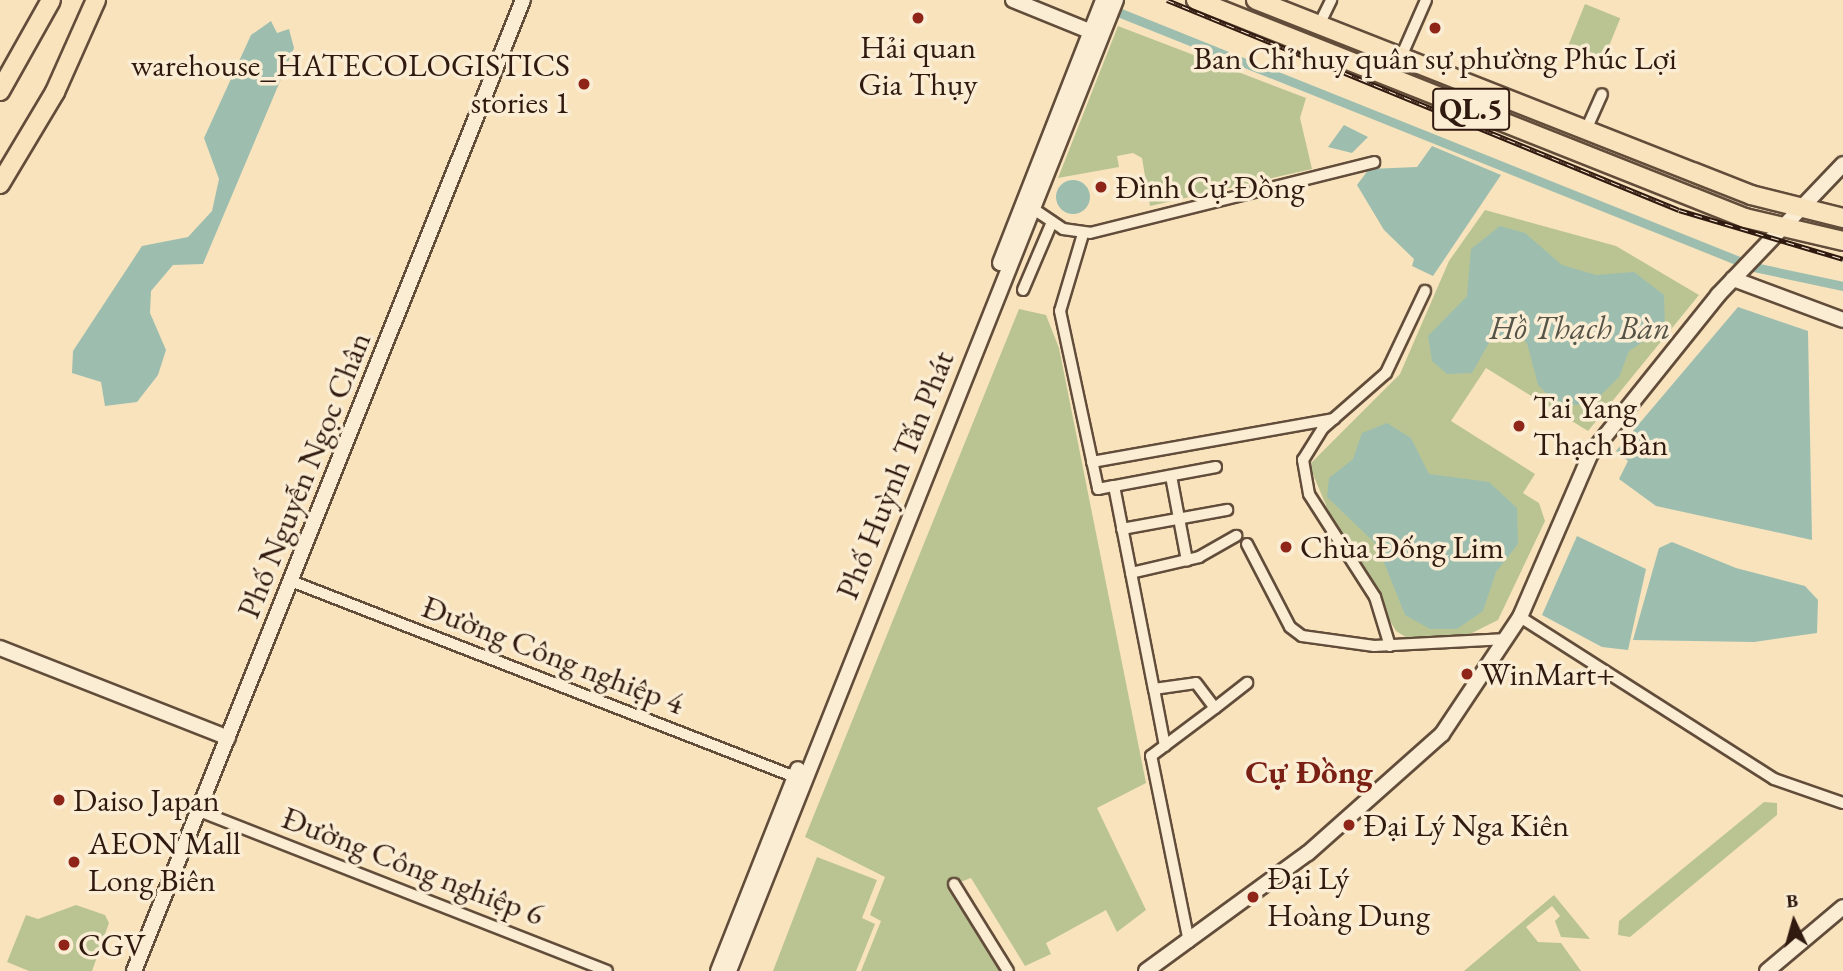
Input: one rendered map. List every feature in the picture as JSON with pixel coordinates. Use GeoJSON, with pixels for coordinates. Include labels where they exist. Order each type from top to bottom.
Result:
{"type":"FeatureCollection","features":[{"type":"Feature","properties":{"kind":"highway"},"geometry":{"type":"LineString","coordinates":[[0,91],[51,0]]}},
{"type":"Feature","properties":{"kind":"highway"},"geometry":{"type":"LineString","coordinates":[[3,170],[55,92],[96,0]]}},
{"type":"Feature","properties":{"kind":"highway","name":"QL.5"},"geometry":{"type":"LineString","coordinates":[[1196,0],[1779,228],[1843,241]]}},
{"type":"Feature","properties":{"kind":"highway","name":"QL.5"},"geometry":{"type":"LineString","coordinates":[[1256,0],[1586,130],[1802,209],[1843,218]]}},
{"type":"Feature","properties":{"kind":"street","name":"Phố Nguyễn Ngọc Chân"},"geometry":{"type":"LineString","coordinates":[[134,971],[523,0]]}},
{"type":"Feature","properties":{"kind":"street"},"geometry":{"type":"LineString","coordinates":[[1013,0],[1096,34]]}},
{"type":"Feature","properties":{"kind":"street","name":"Phố Huỳnh Tấn Phát"},"geometry":{"type":"LineString","coordinates":[[972,345],[1032,208],[1096,34],[1103,0]]}},
{"type":"Feature","properties":{"kind":"street","name":"Phố Huỳnh Tấn Phát"},"geometry":{"type":"LineString","coordinates":[[718,971],[742,924],[1096,34],[1116,0]]}},
{"type":"Feature","properties":{"kind":"street"},"geometry":{"type":"LineString","coordinates":[[1319,25],[1331,0]]}},
{"type":"Feature","properties":{"kind":"street"},"geometry":{"type":"LineString","coordinates":[[1401,57],[1426,0]]}},
{"type":"Feature","properties":{"kind":"street"},"geometry":{"type":"LineString","coordinates":[[1586,130],[1602,94]]}},
{"type":"Feature","properties":{"kind":"street"},"geometry":{"type":"LineString","coordinates":[[1032,208],[1052,222],[1083,234],[1374,162]]}},
{"type":"Feature","properties":{"kind":"street"},"geometry":{"type":"LineString","coordinates":[[1146,971],[1189,942],[1395,781],[1442,734],[1508,639],[1520,617],[1590,455],[1733,279],[1843,164]]}},
{"type":"Feature","properties":{"kind":"street"},"geometry":{"type":"LineString","coordinates":[[1023,289],[1052,222]]}},
{"type":"Feature","properties":{"kind":"street"},"geometry":{"type":"LineString","coordinates":[[1083,234],[1060,311],[1098,489],[1216,467]]}},
{"type":"Feature","properties":{"kind":"street"},"geometry":{"type":"LineString","coordinates":[[1733,279],[1843,320]]}},
{"type":"Feature","properties":{"kind":"street"},"geometry":{"type":"LineString","coordinates":[[1390,646],[1375,597],[1329,530],[1302,471],[1310,443],[1387,370],[1425,291]]}},
{"type":"Feature","properties":{"kind":"street"},"geometry":{"type":"LineString","coordinates":[[1092,462],[1338,418]]}},
{"type":"Feature","properties":{"kind":"street"},"geometry":{"type":"LineString","coordinates":[[1171,475],[1187,561]]}},
{"type":"Feature","properties":{"kind":"street"},"geometry":{"type":"LineString","coordinates":[[1114,486],[1165,746]]}},
{"type":"Feature","properties":{"kind":"street"},"geometry":{"type":"LineString","coordinates":[[1122,529],[1227,510]]}},
{"type":"Feature","properties":{"kind":"street"},"geometry":{"type":"LineString","coordinates":[[1131,573],[1187,561],[1236,536]]}},
{"type":"Feature","properties":{"kind":"street"},"geometry":{"type":"LineString","coordinates":[[1247,544],[1295,632],[1337,644],[1390,646],[1508,639]]}},
{"type":"Feature","properties":{"kind":"street","name":"Đường Công nghiệp 4"},"geometry":{"type":"LineString","coordinates":[[291,581],[799,779]]}},
{"type":"Feature","properties":{"kind":"street"},"geometry":{"type":"LineString","coordinates":[[1520,617],[1774,779],[1843,803]]}},
{"type":"Feature","properties":{"kind":"street"},"geometry":{"type":"LineString","coordinates":[[0,648],[228,738]]}},
{"type":"Feature","properties":{"kind":"street"},"geometry":{"type":"LineString","coordinates":[[1154,689],[1196,683],[1215,708]]}},
{"type":"Feature","properties":{"kind":"street"},"geometry":{"type":"LineString","coordinates":[[1189,942],[1151,757],[1247,683]]}},
{"type":"Feature","properties":{"kind":"street","name":"Đường Công nghiệp 6"},"geometry":{"type":"LineString","coordinates":[[199,811],[607,971]]}},
{"type":"Feature","properties":{"kind":"street"},"geometry":{"type":"LineString","coordinates":[[954,884],[1008,971]]}},
{"type":"Feature","properties":{"kind":"street"},"geometry":{"type":"LineString","coordinates":[[1767,971],[1843,907]]}},
{"type":"Feature","properties":{"kind":"street","name":"Phố Huỳnh Tấn Phát"},"geometry":{"type":"LineString","coordinates":[[729,971],[742,924]]}},
{"type":"Feature","properties":{"kind":"green space"},"geometry":{"type":"Polygon","coordinates":[[[1585,4],[1620,18],[1600,67],[1565,53],[1585,4]]]}},
{"type":"Feature","properties":{"kind":"green space"},"geometry":{"type":"Polygon","coordinates":[[[1118,26],[1306,98],[1300,118],[1312,169],[1150,206],[1142,158],[1133,153],[1117,156],[1119,167],[1058,178],[1118,26]]]}},
{"type":"Feature","properties":{"kind":"green space"},"geometry":{"type":"Polygon","coordinates":[[[1485,210],[1616,246],[1699,295],[1588,431],[1486,368],[1451,421],[1535,474],[1523,493],[1539,503],[1545,521],[1498,620],[1462,638],[1412,641],[1396,631],[1339,536],[1309,465],[1400,374],[1449,261],[1485,210]]]}},
{"type":"Feature","properties":{"kind":"green space"},"geometry":{"type":"Polygon","coordinates":[[[1019,309],[1046,315],[1059,348],[1146,783],[1097,808],[1146,910],[1117,932],[1106,910],[1046,943],[1051,954],[1025,966],[971,878],[955,884],[1008,971],[861,971],[881,921],[870,915],[885,877],[805,837],[1019,309]]]}},
{"type":"Feature","properties":{"kind":"green space"},"geometry":{"type":"Polygon","coordinates":[[[1764,802],[1777,803],[1777,815],[1630,937],[1618,935],[1619,921],[1764,802]]]}},
{"type":"Feature","properties":{"kind":"green space"},"geometry":{"type":"Polygon","coordinates":[[[817,857],[877,880],[862,918],[875,924],[856,971],[773,971],[817,857]]]}},
{"type":"Feature","properties":{"kind":"green space"},"geometry":{"type":"Polygon","coordinates":[[[1554,895],[1590,939],[1561,937],[1555,921],[1560,916],[1552,906],[1526,927],[1538,942],[1561,943],[1581,971],[1464,971],[1554,895]]]}},
{"type":"Feature","properties":{"kind":"green space"},"geometry":{"type":"Polygon","coordinates":[[[76,905],[105,915],[109,923],[92,971],[29,971],[7,962],[26,915],[38,919],[76,905]]]}},
{"type":"Feature","properties":{"kind":"water"},"geometry":{"type":"Polygon","coordinates":[[[271,21],[277,33],[289,29],[294,48],[203,264],[173,265],[151,291],[150,313],[166,350],[158,375],[137,402],[105,406],[101,382],[72,373],[73,351],[142,246],[188,237],[212,211],[219,179],[204,138],[251,35],[271,21]]]}},
{"type":"Feature","properties":{"kind":"water"},"geometry":{"type":"Polygon","coordinates":[[[1344,125],[1368,137],[1352,153],[1328,147],[1344,125]]]}},
{"type":"Feature","properties":{"kind":"water"},"geometry":{"type":"Polygon","coordinates":[[[1432,146],[1501,175],[1433,276],[1412,266],[1414,259],[1384,230],[1357,185],[1369,169],[1417,167],[1432,146]]]}},
{"type":"Feature","properties":{"kind":"water"},"geometry":{"type":"Polygon","coordinates":[[[1073,180],[1085,185],[1090,197],[1085,209],[1073,214],[1061,209],[1056,197],[1061,185],[1073,180]]]}},
{"type":"Feature","properties":{"kind":"water","name":"Hồ Thạch Bàn"},"geometry":{"type":"Polygon","coordinates":[[[1500,226],[1525,233],[1562,265],[1596,275],[1634,272],[1664,295],[1665,327],[1629,351],[1619,377],[1596,400],[1576,405],[1553,400],[1538,385],[1527,343],[1516,334],[1490,341],[1472,373],[1447,374],[1432,361],[1428,336],[1467,296],[1471,249],[1500,226]]]}},
{"type":"Feature","properties":{"kind":"water"},"geometry":{"type":"Polygon","coordinates":[[[1738,307],[1808,331],[1812,540],[1656,506],[1619,479],[1628,461],[1616,451],[1738,307]]]}},
{"type":"Feature","properties":{"kind":"water"},"geometry":{"type":"Polygon","coordinates":[[[1387,423],[1411,438],[1429,474],[1489,482],[1517,508],[1518,544],[1496,572],[1483,611],[1457,629],[1430,629],[1405,615],[1377,545],[1327,497],[1329,478],[1353,459],[1362,433],[1387,423]]]}},
{"type":"Feature","properties":{"kind":"water"},"geometry":{"type":"Polygon","coordinates":[[[1577,536],[1646,569],[1628,650],[1602,647],[1542,615],[1577,536]]]}},
{"type":"Feature","properties":{"kind":"water"},"geometry":{"type":"Polygon","coordinates":[[[1672,542],[1736,568],[1805,586],[1818,600],[1817,633],[1754,642],[1633,640],[1659,548],[1672,542]]]}},
{"type":"Feature","properties":{"kind":"waterway"},"geometry":{"type":"LineString","coordinates":[[1118,12],[1739,261]]}},
{"type":"Feature","properties":{"kind":"waterway"},"geometry":{"type":"LineString","coordinates":[[1754,267],[1843,286]]}},
{"type":"Feature","properties":{"kind":"railway"},"geometry":{"type":"LineString","coordinates":[[1167,0],[1679,210],[1843,259]]}},
{"type":"Feature","properties":{"kind":"place","name":"Hải quan Gia Thụy"},"geometry":{"type":"Point","coordinates":[918,18]}},
{"type":"Feature","properties":{"kind":"place","name":"Ban Chỉ huy quân sự phường Phúc Lợi"},"geometry":{"type":"Point","coordinates":[1435,28]}},
{"type":"Feature","properties":{"kind":"place","name":"warehouse_HATECOLOGISTICS stories 1"},"geometry":{"type":"Point","coordinates":[584,84]}},
{"type":"Feature","properties":{"kind":"place","name":"Đình Cự Đồng"},"geometry":{"type":"Point","coordinates":[1101,187]}},
{"type":"Feature","properties":{"kind":"place","name":"Tai Yang Thạch Bàn"},"geometry":{"type":"Point","coordinates":[1519,426]}},
{"type":"Feature","properties":{"kind":"place","name":"Chùa Đống Lim"},"geometry":{"type":"Point","coordinates":[1286,547]}},
{"type":"Feature","properties":{"kind":"place","name":"WinMart+"},"geometry":{"type":"Point","coordinates":[1467,674]}},
{"type":"Feature","properties":{"kind":"place","name":"Daiso Japan"},"geometry":{"type":"Point","coordinates":[59,800]}},
{"type":"Feature","properties":{"kind":"place","name":"Đại Lý Nga Kiên"},"geometry":{"type":"Point","coordinates":[1349,825]}},
{"type":"Feature","properties":{"kind":"place","name":"AEON Mall Long Biên"},"geometry":{"type":"Point","coordinates":[74,862]}},
{"type":"Feature","properties":{"kind":"place","name":"Đại Lý Hoàng Dung"},"geometry":{"type":"Point","coordinates":[1253,897]}},
{"type":"Feature","properties":{"kind":"place","name":"CGV"},"geometry":{"type":"Point","coordinates":[64,945]}},
{"type":"Feature","properties":{"kind":"district","name":"Cự Đồng"},"geometry":{"type":"Point","coordinates":[1309,772]}}]}
